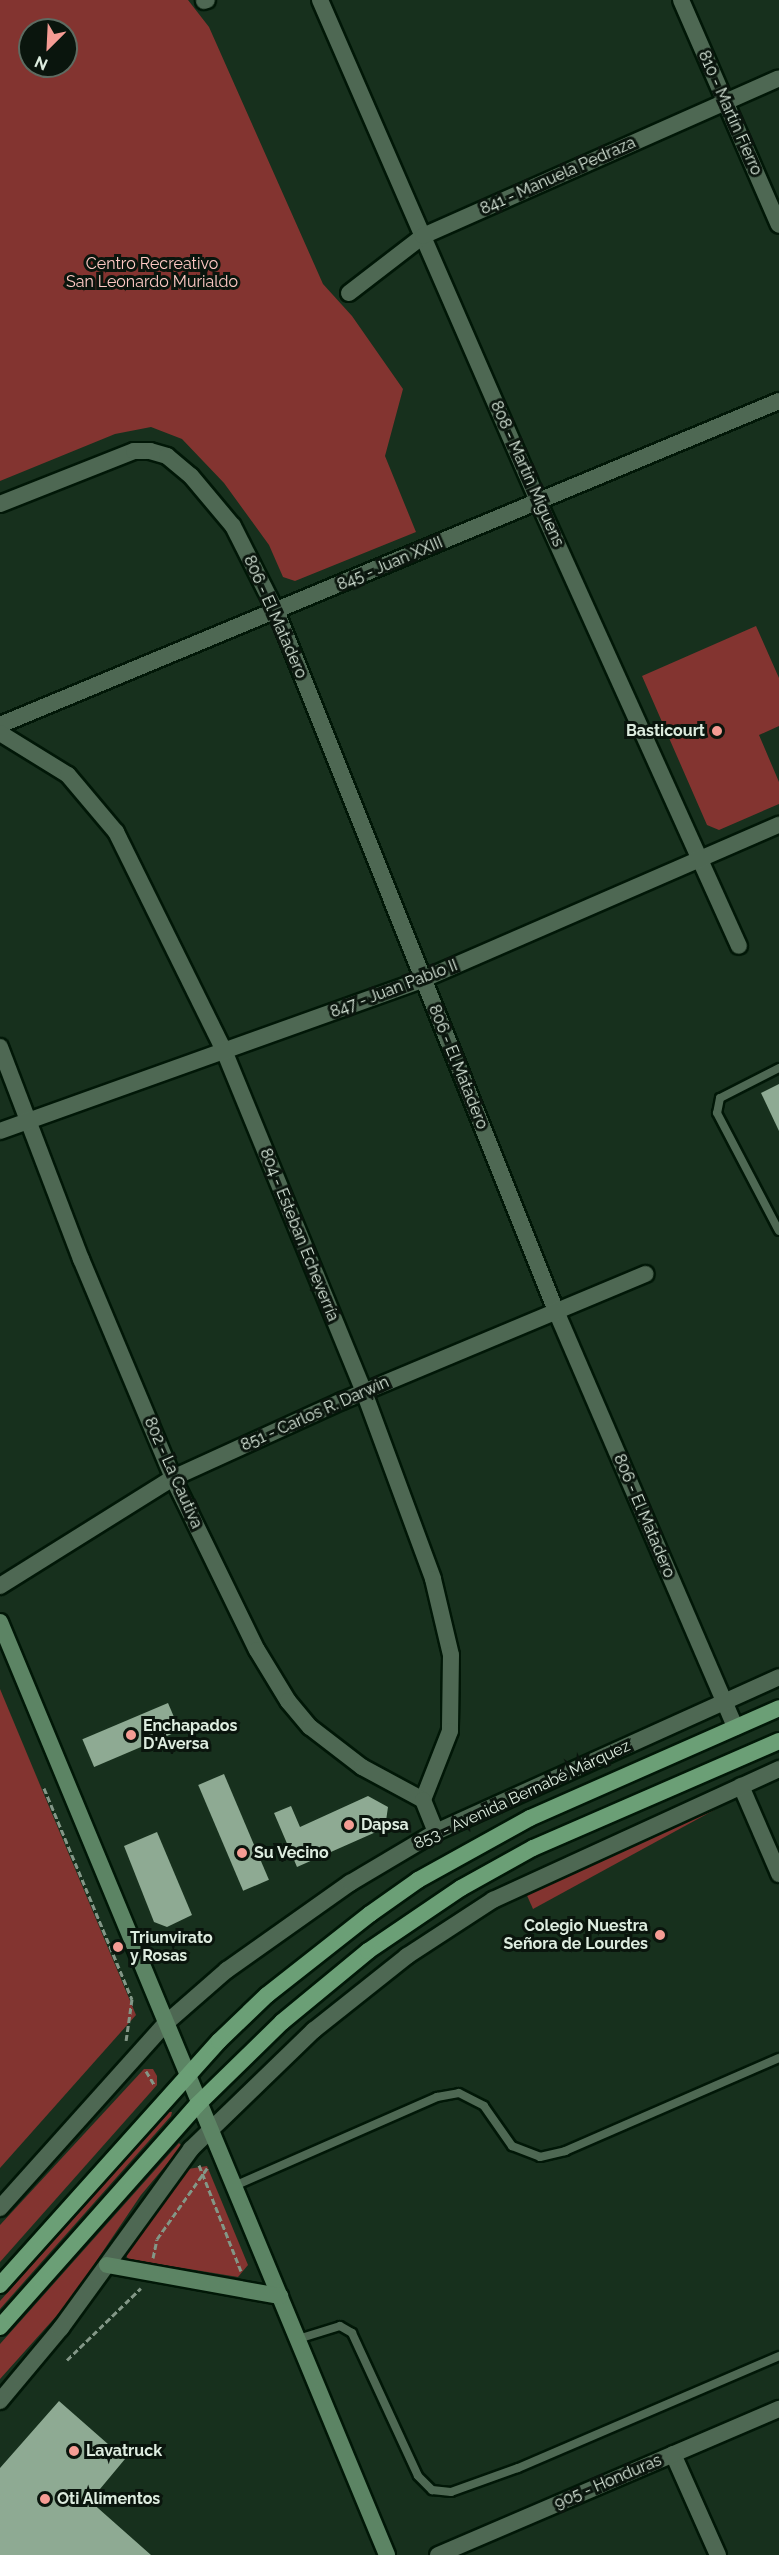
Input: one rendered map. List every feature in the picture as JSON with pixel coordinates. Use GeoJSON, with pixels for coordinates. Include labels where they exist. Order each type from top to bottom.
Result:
{"type":"FeatureCollection","features":[{"type":"Feature","properties":{"kind":"main road"},"geometry":{"type":"LineString","coordinates":[[0,1622],[197,2105],[280,2296],[387,2555]]}},
{"type":"Feature","properties":{"kind":"main road","name":"853 - Avenida Bernabé Márquez"},"geometry":{"type":"LineString","coordinates":[[0,2285],[185,2075],[267,1995],[418,1880],[530,1818],[779,1708]]}},
{"type":"Feature","properties":{"kind":"main road"},"geometry":{"type":"LineString","coordinates":[[0,2327],[197,2105],[327,1984],[461,1888],[533,1848],[779,1741]]}},
{"type":"Feature","properties":{"kind":"main road"},"geometry":{"type":"LineString","coordinates":[[107,2265],[280,2296]]}},
{"type":"Feature","properties":{"kind":"street","name":"808 - Martín Miguens"},"geometry":{"type":"LineString","coordinates":[[320,0],[538,501],[698,860],[739,946]]}},
{"type":"Feature","properties":{"kind":"street","name":"810 - Martín Fierro"},"geometry":{"type":"LineString","coordinates":[[681,0],[779,225]]}},
{"type":"Feature","properties":{"kind":"street","name":"841 - Manuela Pedraza"},"geometry":{"type":"LineString","coordinates":[[349,293],[423,236],[779,78]]}},
{"type":"Feature","properties":{"kind":"street","name":"845 - Juan XXIII"},"geometry":{"type":"LineString","coordinates":[[0,725],[277,613],[779,401]]}},
{"type":"Feature","properties":{"kind":"street","name":"806 - El Matadero"},"geometry":{"type":"LineString","coordinates":[[0,504],[134,451],[167,456],[215,502],[233,526],[277,613],[556,1311],[735,1727]]}},
{"type":"Feature","properties":{"kind":"street","name":"804 - Esteban Echeverría"},"geometry":{"type":"LineString","coordinates":[[0,733],[52,762],[101,810],[116,832],[225,1053],[364,1392],[433,1579],[451,1655],[450,1731],[423,1800]]}},
{"type":"Feature","properties":{"kind":"street","name":"847 - Juan Pablo II"},"geometry":{"type":"LineString","coordinates":[[0,1131],[27,1124],[424,979],[779,825]]}},
{"type":"Feature","properties":{"kind":"street","name":"802 - La Cautiva"},"geometry":{"type":"LineString","coordinates":[[0,1047],[27,1124],[173,1478],[256,1650],[288,1701],[337,1750],[423,1800]]}},
{"type":"Feature","properties":{"kind":"street","name":"851 - Carlos R. Darwin"},"geometry":{"type":"LineString","coordinates":[[0,1586],[173,1478],[364,1392],[646,1274]]}},
{"type":"Feature","properties":{"kind":"street","name":"853 - Avenida Bernabé Márquez"},"geometry":{"type":"LineString","coordinates":[[2,2202],[165,2024],[267,1940],[350,1883],[436,1832],[779,1677]]}},
{"type":"Feature","properties":{"kind":"street"},"geometry":{"type":"LineString","coordinates":[[0,2401],[56,2336],[208,2129],[314,2030],[449,1927],[555,1868],[779,1769]]}},
{"type":"Feature","properties":{"kind":"street"},"geometry":{"type":"LineString","coordinates":[[741,1786],[779,1874]]}},
{"type":"Feature","properties":{"kind":"street"},"geometry":{"type":"LineString","coordinates":[[423,1800],[436,1832]]}},
{"type":"Feature","properties":{"kind":"street","name":"905 - Honduras"},"geometry":{"type":"LineString","coordinates":[[438,2555],[779,2409]]}},
{"type":"Feature","properties":{"kind":"street"},"geometry":{"type":"LineString","coordinates":[[673,2454],[718,2555]]}},
{"type":"Feature","properties":{"kind":"lane"},"geometry":{"type":"LineString","coordinates":[[779,1068],[720,1098],[717,1113],[779,1231]]}},
{"type":"Feature","properties":{"kind":"lane"},"geometry":{"type":"LineString","coordinates":[[232,2187],[437,2097],[459,2093],[484,2106],[512,2146],[540,2157],[565,2151],[779,2058]]}},
{"type":"Feature","properties":{"kind":"lane"},"geometry":{"type":"LineString","coordinates":[[298,2339],[340,2326],[352,2333],[418,2476],[432,2490],[450,2492],[518,2468],[779,2356]]}},
{"type":"Feature","properties":{"kind":"green space","name":"Centro Recreativo San Leonardo Murialdo"},"geometry":{"type":"Polygon","coordinates":[[[0,0],[188,0],[209,27],[323,284],[352,316],[403,389],[385,456],[416,532],[295,581],[283,577],[269,545],[224,483],[182,439],[151,427],[115,434],[0,481],[0,0]]]}},
{"type":"Feature","properties":{"kind":"green space","name":"Basticourt"},"geometry":{"type":"Polygon","coordinates":[[[756,626],[779,678],[779,726],[759,735],[779,782],[779,804],[719,830],[707,825],[642,676],[756,626]]]}},
{"type":"Feature","properties":{"kind":"green space"},"geometry":{"type":"Polygon","coordinates":[[[0,1689],[136,2015],[0,2168],[0,1689]]]}},
{"type":"Feature","properties":{"kind":"green space"},"geometry":{"type":"Polygon","coordinates":[[[736,1793],[738,1797],[533,1909],[525,1891],[736,1793]]]}},
{"type":"Feature","properties":{"kind":"green space"},"geometry":{"type":"Polygon","coordinates":[[[144,2069],[153,2069],[157,2076],[157,2085],[0,2262],[0,2225],[144,2069]]]}},
{"type":"Feature","properties":{"kind":"green space"},"geometry":{"type":"Polygon","coordinates":[[[168,2112],[172,2112],[171,2116],[0,2309],[0,2301],[168,2112]]]}},
{"type":"Feature","properties":{"kind":"green space"},"geometry":{"type":"Polygon","coordinates":[[[179,2143],[182,2146],[141,2195],[68,2303],[0,2379],[0,2344],[179,2143]]]}},
{"type":"Feature","properties":{"kind":"green space"},"geometry":{"type":"Polygon","coordinates":[[[207,2166],[248,2265],[238,2277],[128,2259],[125,2253],[188,2169],[207,2166]]]}},
{"type":"Feature","properties":{"kind":"building"},"geometry":{"type":"Polygon","coordinates":[[[779,1084],[779,1131],[761,1093],[779,1084]]]}},
{"type":"Feature","properties":{"kind":"building","name":"Enchapados D'Aversa"},"geometry":{"type":"Polygon","coordinates":[[[168,1703],[180,1731],[94,1767],[82,1739],[168,1703]]]}},
{"type":"Feature","properties":{"kind":"building"},"geometry":{"type":"Polygon","coordinates":[[[224,1774],[269,1880],[243,1891],[198,1785],[224,1774]]]}},
{"type":"Feature","properties":{"kind":"building"},"geometry":{"type":"Polygon","coordinates":[[[368,1796],[388,1807],[385,1828],[297,1867],[274,1813],[291,1806],[300,1827],[368,1796]]]}},
{"type":"Feature","properties":{"kind":"building"},"geometry":{"type":"Polygon","coordinates":[[[157,1832],[192,1915],[167,1927],[154,1922],[124,1846],[157,1832]]]}},
{"type":"Feature","properties":{"kind":"building"},"geometry":{"type":"Polygon","coordinates":[[[59,2401],[125,2459],[90,2501],[151,2555],[0,2555],[0,2468],[59,2401]]]}},
{"type":"Feature","properties":{"kind":"place","name":"Basticourt"},"geometry":{"type":"Point","coordinates":[717,731]}},
{"type":"Feature","properties":{"kind":"place","name":"Enchapados D'Aversa"},"geometry":{"type":"Point","coordinates":[131,1735]}},
{"type":"Feature","properties":{"kind":"place","name":"Dapsa"},"geometry":{"type":"Point","coordinates":[349,1825]}},
{"type":"Feature","properties":{"kind":"place","name":"Su Vecino"},"geometry":{"type":"Point","coordinates":[242,1853]}},
{"type":"Feature","properties":{"kind":"place","name":"Colegio Nuestra Señora de Lourdes"},"geometry":{"type":"Point","coordinates":[660,1935]}},
{"type":"Feature","properties":{"kind":"place","name":"Triunvirato y Rosas"},"geometry":{"type":"Point","coordinates":[118,1947]}},
{"type":"Feature","properties":{"kind":"place","name":"Lavatruck"},"geometry":{"type":"Point","coordinates":[74,2451]}},
{"type":"Feature","properties":{"kind":"place","name":"Oti Alimentos"},"geometry":{"type":"Point","coordinates":[45,2499]}}]}
